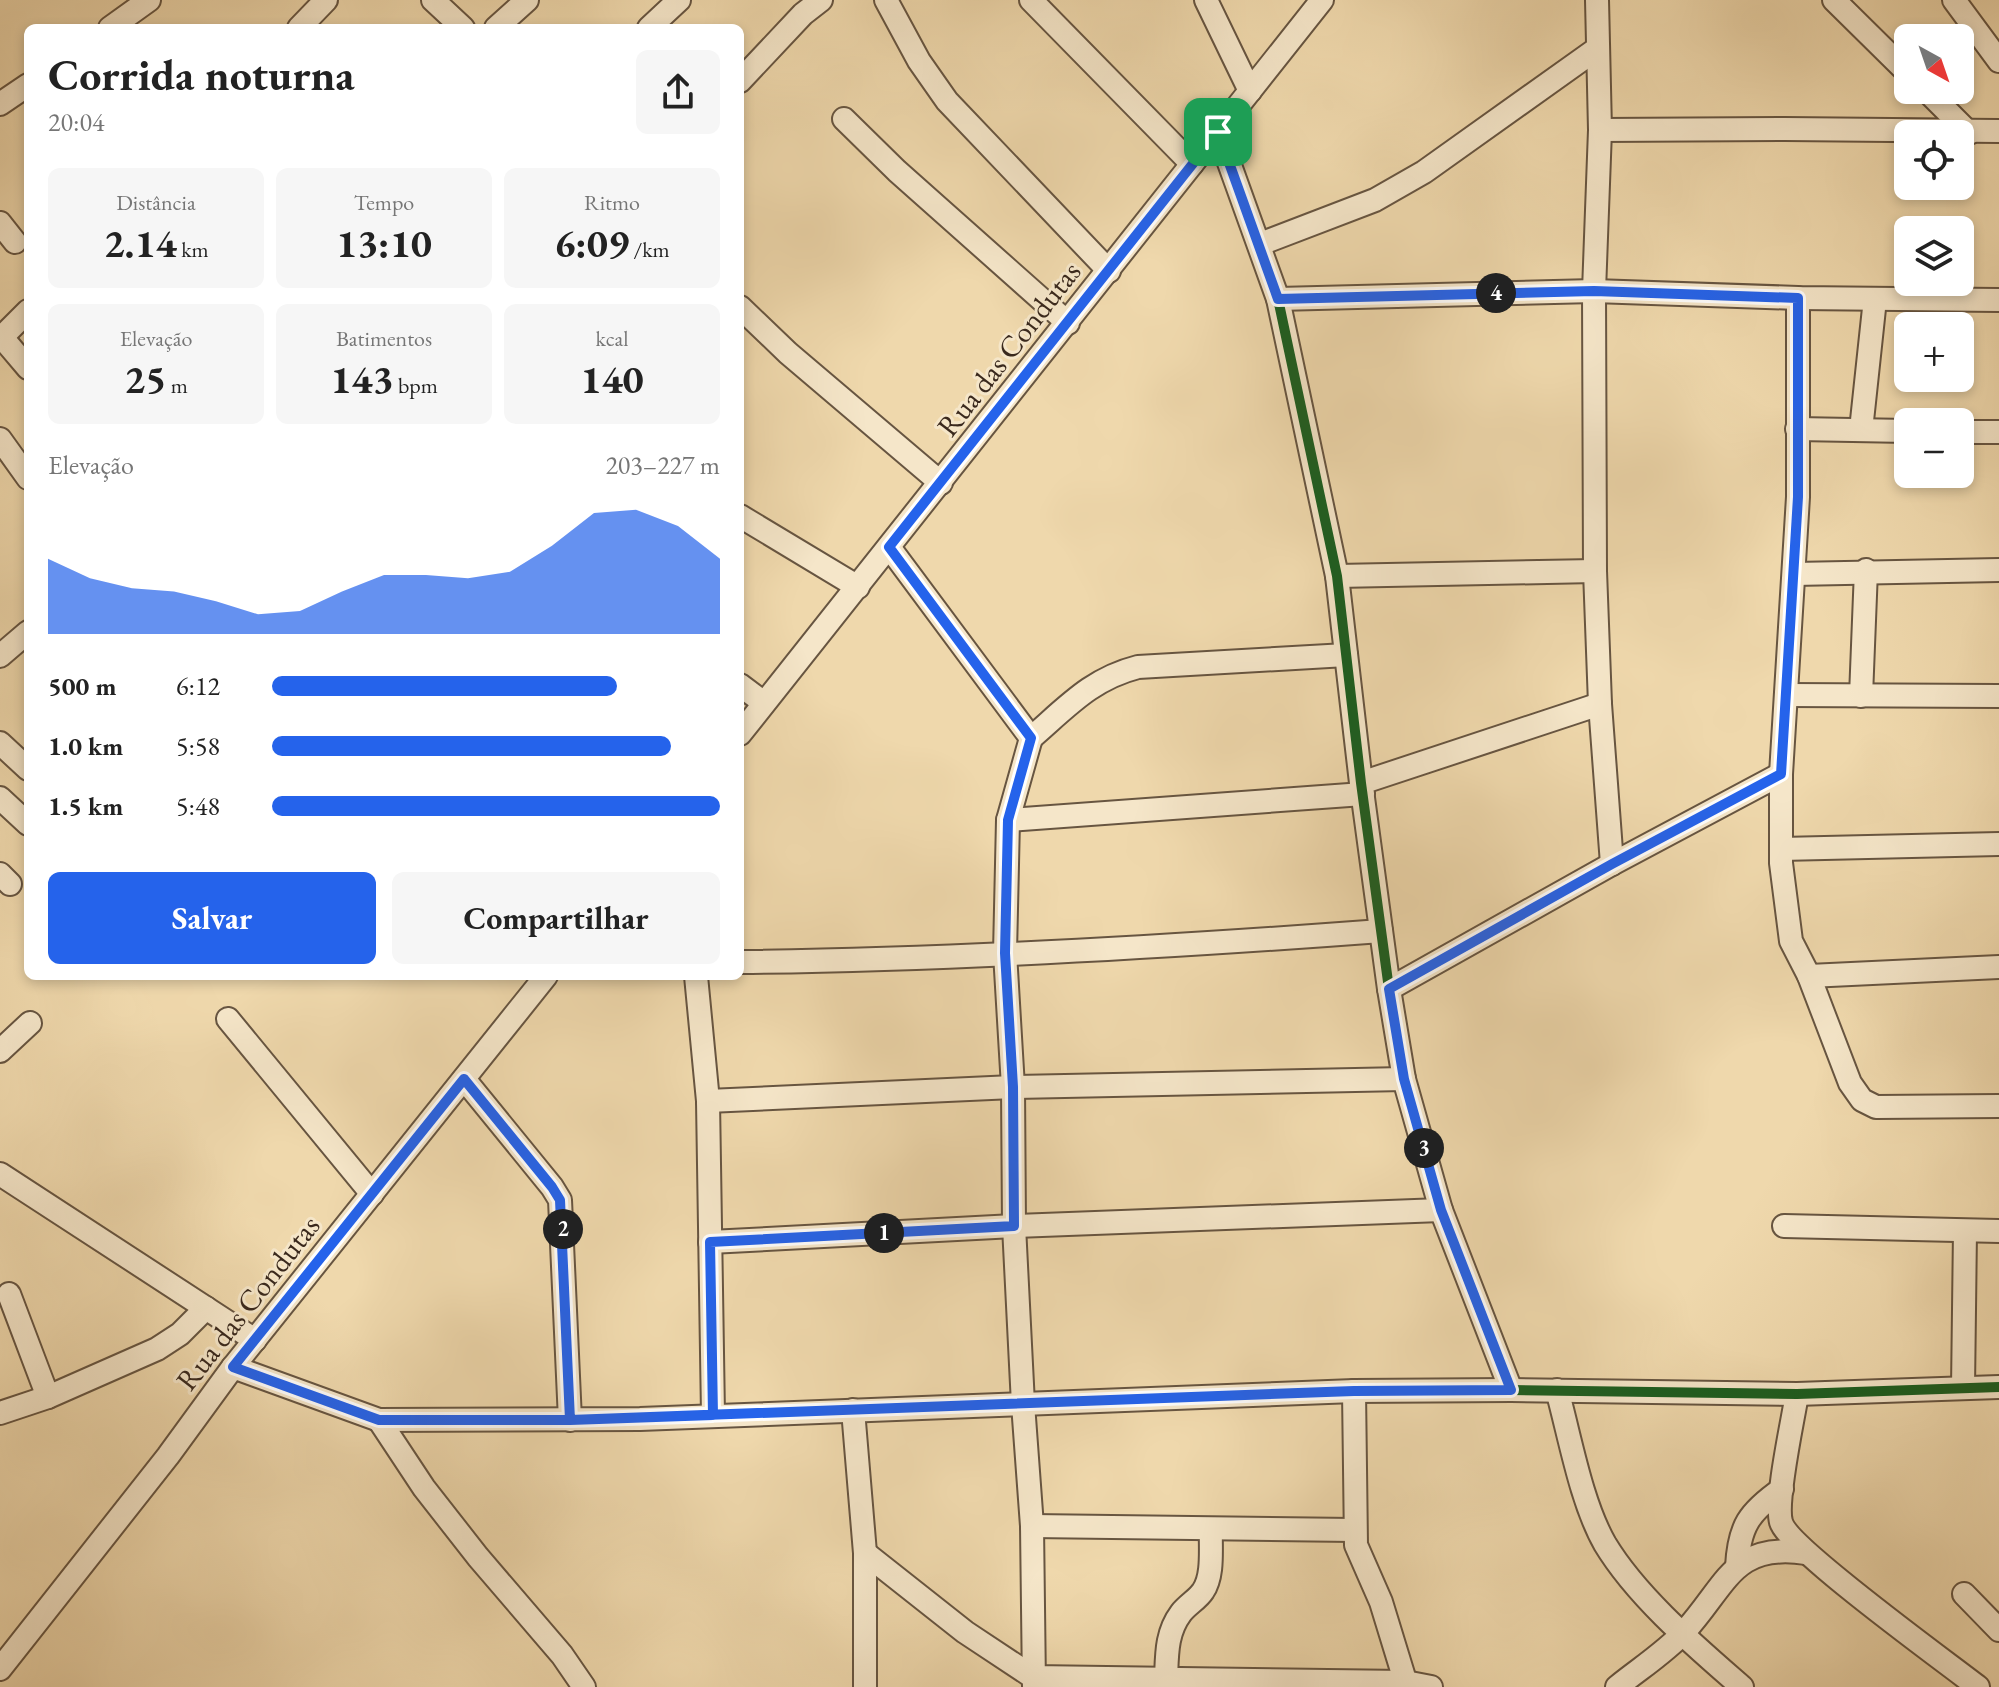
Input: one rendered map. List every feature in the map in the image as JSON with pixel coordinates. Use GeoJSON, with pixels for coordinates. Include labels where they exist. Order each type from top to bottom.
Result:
{"type":"FeatureCollection","features":[{"type":"Feature","properties":{"kind":"street"},"geometry":{"type":"LineString","coordinates":[[116,24],[149,0]]}},
{"type":"Feature","properties":{"kind":"street"},"geometry":{"type":"LineString","coordinates":[[303,24],[326,0]]}},
{"type":"Feature","properties":{"kind":"street"},"geometry":{"type":"LineString","coordinates":[[433,0],[451,24]]}},
{"type":"Feature","properties":{"kind":"street"},"geometry":{"type":"LineString","coordinates":[[500,24],[527,0]]}},
{"type":"Feature","properties":{"kind":"street"},"geometry":{"type":"LineString","coordinates":[[653,24],[679,0]]}},
{"type":"Feature","properties":{"kind":"street"},"geometry":{"type":"LineString","coordinates":[[744,77],[803,14],[821,0]]}},
{"type":"Feature","properties":{"kind":"street"},"geometry":{"type":"LineString","coordinates":[[886,0],[919,61],[947,101],[1109,271]]}},
{"type":"Feature","properties":{"kind":"street"},"geometry":{"type":"LineString","coordinates":[[1031,0],[1192,164]]}},
{"type":"Feature","properties":{"kind":"street"},"geometry":{"type":"LineString","coordinates":[[1206,0],[1250,91]]}},
{"type":"Feature","properties":{"kind":"street","name":"Rua das Condutas"},"geometry":{"type":"LineString","coordinates":[[744,729],[1322,0]]}},
{"type":"Feature","properties":{"kind":"street"},"geometry":{"type":"LineString","coordinates":[[1597,0],[1600,130],[1594,291],[1595,571],[1600,704],[1612,864]]}},
{"type":"Feature","properties":{"kind":"street"},"geometry":{"type":"LineString","coordinates":[[1834,0],[1894,59]]}},
{"type":"Feature","properties":{"kind":"street"},"geometry":{"type":"LineString","coordinates":[[1954,0],[1999,61]]}},
{"type":"Feature","properties":{"kind":"street"},"geometry":{"type":"LineString","coordinates":[[1260,244],[1375,200],[1412,179],[1460,149],[1598,48]]}},
{"type":"Feature","properties":{"kind":"street"},"geometry":{"type":"LineString","coordinates":[[0,104],[24,88]]}},
{"type":"Feature","properties":{"kind":"street"},"geometry":{"type":"LineString","coordinates":[[1940,104],[1956,120]]}},
{"type":"Feature","properties":{"kind":"street"},"geometry":{"type":"LineString","coordinates":[[844,119],[897,171],[1068,323]]}},
{"type":"Feature","properties":{"kind":"street"},"geometry":{"type":"LineString","coordinates":[[1600,130],[1894,131]]}},
{"type":"Feature","properties":{"kind":"street"},"geometry":{"type":"LineString","coordinates":[[1974,133],[1999,131]]}},
{"type":"Feature","properties":{"kind":"street"},"geometry":{"type":"LineString","coordinates":[[1218,132],[1278,299],[1337,576],[1362,789],[1404,1079],[1441,1210],[1511,1390]]}},
{"type":"Feature","properties":{"kind":"street"},"geometry":{"type":"LineString","coordinates":[[0,223],[15,242]]}},
{"type":"Feature","properties":{"kind":"street"},"geometry":{"type":"LineString","coordinates":[[1278,299],[1594,291],[1798,298],[1999,300]]}},
{"type":"Feature","properties":{"kind":"street"},"geometry":{"type":"LineString","coordinates":[[1798,298],[1798,497],[1781,774],[1781,849],[1791,941],[1809,976],[1850,1083],[1862,1100],[1876,1107],[1999,1106]]}},
{"type":"Feature","properties":{"kind":"street"},"geometry":{"type":"LineString","coordinates":[[1861,430],[1875,299]]}},
{"type":"Feature","properties":{"kind":"street"},"geometry":{"type":"LineString","coordinates":[[744,311],[788,353],[941,483]]}},
{"type":"Feature","properties":{"kind":"street"},"geometry":{"type":"LineString","coordinates":[[24,315],[1,336],[24,363]]}},
{"type":"Feature","properties":{"kind":"street"},"geometry":{"type":"LineString","coordinates":[[1797,429],[1894,431]]}},
{"type":"Feature","properties":{"kind":"street"},"geometry":{"type":"LineString","coordinates":[[1974,432],[1999,432]]}},
{"type":"Feature","properties":{"kind":"street"},"geometry":{"type":"LineString","coordinates":[[4,455],[24,474]]}},
{"type":"Feature","properties":{"kind":"street"},"geometry":{"type":"LineString","coordinates":[[744,518],[858,587]]}},
{"type":"Feature","properties":{"kind":"street"},"geometry":{"type":"LineString","coordinates":[[889,547],[1031,738]]}},
{"type":"Feature","properties":{"kind":"street"},"geometry":{"type":"LineString","coordinates":[[1794,574],[1866,570],[1999,570]]}},
{"type":"Feature","properties":{"kind":"street"},"geometry":{"type":"LineString","coordinates":[[1861,696],[1866,570]]}},
{"type":"Feature","properties":{"kind":"street"},"geometry":{"type":"LineString","coordinates":[[1337,576],[1595,571]]}},
{"type":"Feature","properties":{"kind":"street"},"geometry":{"type":"LineString","coordinates":[[1,653],[24,635]]}},
{"type":"Feature","properties":{"kind":"street"},"geometry":{"type":"LineString","coordinates":[[1033,1682],[1032,1526],[1014,1226],[1013,1087],[1005,953],[1008,820],[1031,738],[1097,681],[1115,673],[1138,667],[1346,655]]}},
{"type":"Feature","properties":{"kind":"street"},"geometry":{"type":"LineString","coordinates":[[744,688],[764,703]]}},
{"type":"Feature","properties":{"kind":"street"},"geometry":{"type":"LineString","coordinates":[[1786,695],[1999,696]]}},
{"type":"Feature","properties":{"kind":"street"},"geometry":{"type":"LineString","coordinates":[[1008,820],[1362,789],[1600,704]]}},
{"type":"Feature","properties":{"kind":"street"},"geometry":{"type":"LineString","coordinates":[[0,743],[24,765]]}},
{"type":"Feature","properties":{"kind":"street"},"geometry":{"type":"LineString","coordinates":[[1389,989],[1781,774]]}},
{"type":"Feature","properties":{"kind":"street"},"geometry":{"type":"LineString","coordinates":[[0,798],[24,820]]}},
{"type":"Feature","properties":{"kind":"street"},"geometry":{"type":"LineString","coordinates":[[1781,849],[1999,844]]}},
{"type":"Feature","properties":{"kind":"street"},"geometry":{"type":"LineString","coordinates":[[744,962],[1216,943],[1381,931]]}},
{"type":"Feature","properties":{"kind":"street"},"geometry":{"type":"LineString","coordinates":[[1809,976],[1999,967]]}},
{"type":"Feature","properties":{"kind":"street","name":"Rua das Condutas"},"geometry":{"type":"LineString","coordinates":[[0,1669],[168,1456],[233,1367],[543,980]]}},
{"type":"Feature","properties":{"kind":"street"},"geometry":{"type":"LineString","coordinates":[[696,980],[708,1101],[713,1415]]}},
{"type":"Feature","properties":{"kind":"street"},"geometry":{"type":"LineString","coordinates":[[228,1019],[372,1194]]}},
{"type":"Feature","properties":{"kind":"street"},"geometry":{"type":"LineString","coordinates":[[0,1051],[30,1023]]}},
{"type":"Feature","properties":{"kind":"street"},"geometry":{"type":"LineString","coordinates":[[464,1079],[560,1200],[570,1420]]}},
{"type":"Feature","properties":{"kind":"street"},"geometry":{"type":"LineString","coordinates":[[708,1101],[1013,1087],[1404,1079]]}},
{"type":"Feature","properties":{"kind":"street"},"geometry":{"type":"LineString","coordinates":[[0,1174],[255,1340]]}},
{"type":"Feature","properties":{"kind":"street"},"geometry":{"type":"LineString","coordinates":[[710,1242],[1014,1226],[1441,1210]]}},
{"type":"Feature","properties":{"kind":"street"},"geometry":{"type":"LineString","coordinates":[[1784,1226],[1999,1231]]}},
{"type":"Feature","properties":{"kind":"street"},"geometry":{"type":"LineString","coordinates":[[1963,1388],[1965,1231]]}},
{"type":"Feature","properties":{"kind":"street"},"geometry":{"type":"LineString","coordinates":[[9,1294],[48,1397]]}},
{"type":"Feature","properties":{"kind":"street"},"geometry":{"type":"LineString","coordinates":[[0,1413],[48,1397],[157,1349],[180,1334],[206,1308]]}},
{"type":"Feature","properties":{"kind":"street"},"geometry":{"type":"LineString","coordinates":[[233,1367],[379,1420],[570,1420],[1354,1391],[1797,1394],[1999,1387]]}},
{"type":"Feature","properties":{"kind":"street"},"geometry":{"type":"LineString","coordinates":[[1557,1390],[1590,1509],[1605,1543],[1627,1574],[1683,1633],[1742,1687]]}},
{"type":"Feature","properties":{"kind":"street"},"geometry":{"type":"LineString","coordinates":[[1354,1391],[1356,1545],[1395,1641],[1406,1685]]}},
{"type":"Feature","properties":{"kind":"street"},"geometry":{"type":"LineString","coordinates":[[1797,1394],[1782,1489],[1782,1525],[1806,1553],[1978,1687]]}},
{"type":"Feature","properties":{"kind":"street"},"geometry":{"type":"LineString","coordinates":[[853,1410],[865,1553],[865,1687]]}},
{"type":"Feature","properties":{"kind":"street"},"geometry":{"type":"LineString","coordinates":[[379,1420],[424,1488],[562,1655],[580,1685]]}},
{"type":"Feature","properties":{"kind":"street"},"geometry":{"type":"LineString","coordinates":[[1737,1567],[1738,1546],[1749,1516],[1782,1489]]}},
{"type":"Feature","properties":{"kind":"street"},"geometry":{"type":"LineString","coordinates":[[1032,1526],[1354,1530]]}},
{"type":"Feature","properties":{"kind":"street"},"geometry":{"type":"LineString","coordinates":[[1166,1679],[1171,1630],[1182,1611],[1204,1590],[1209,1575],[1211,1529]]}},
{"type":"Feature","properties":{"kind":"street"},"geometry":{"type":"LineString","coordinates":[[1617,1687],[1683,1633],[1737,1567],[1765,1551],[1806,1553]]}},
{"type":"Feature","properties":{"kind":"street"},"geometry":{"type":"LineString","coordinates":[[865,1553],[1033,1682],[1166,1679],[1431,1687]]}},
{"type":"Feature","properties":{"kind":"street"},"geometry":{"type":"LineString","coordinates":[[1964,1594],[1999,1630]]}},
{"type":"Feature","properties":{"kind":"cycle path"},"geometry":{"type":"LineString","coordinates":[[1218,132],[1278,299],[1337,576],[1361,783],[1404,1079],[1441,1210],[1511,1390]]}},
{"type":"Feature","properties":{"kind":"cycle path"},"geometry":{"type":"LineString","coordinates":[[233,1367],[379,1420],[640,1419],[1354,1391],[1797,1394],[1999,1387]]}},
{"type":"Feature","properties":{"kind":"route"},"geometry":{"type":"LineString","coordinates":[[1218,132],[889,547],[1031,738],[1008,820],[1005,953],[1013,1087],[1014,1226],[710,1242],[713,1415],[640,1419],[570,1420],[379,1420],[233,1367],[464,1079],[560,1200],[570,1420],[640,1419],[783,1412],[902,1410],[1354,1391],[1511,1390],[1441,1210],[1404,1079],[1389,989],[1781,774],[1798,497],[1798,298],[1594,291],[1278,299],[1218,132]]}}]}
